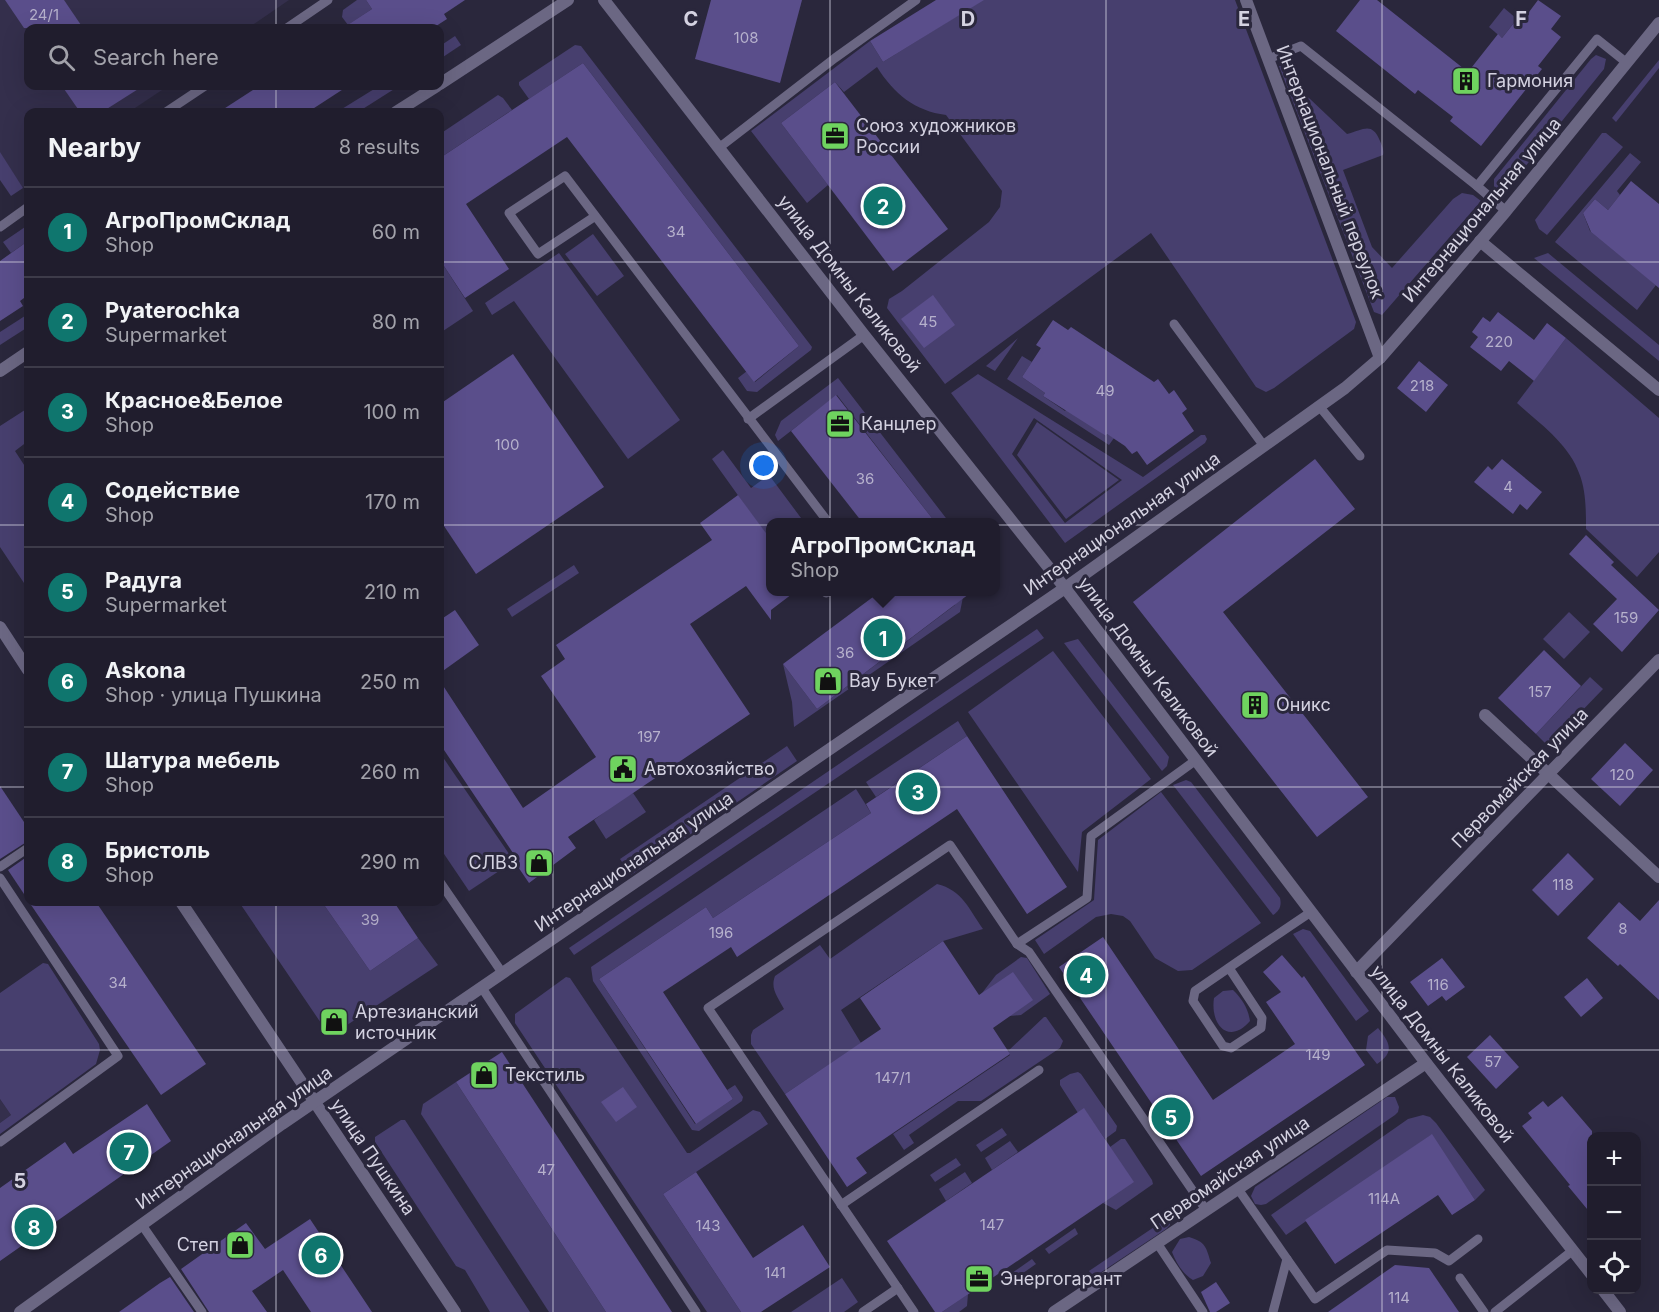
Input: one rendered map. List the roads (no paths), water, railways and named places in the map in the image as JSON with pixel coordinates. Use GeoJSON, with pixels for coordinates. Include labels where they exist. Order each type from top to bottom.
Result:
{"type":"FeatureCollection","features":[{"type":"Feature","properties":{"kind":"street"},"geometry":{"type":"LineString","coordinates":[[444,81],[568,0]]}},
{"type":"Feature","properties":{"kind":"street","name":"улица Домны Каликовой"},"geometry":{"type":"LineString","coordinates":[[604,0],[864,335],[1065,588],[1356,972],[1587,1269]]}},
{"type":"Feature","properties":{"kind":"street","name":"Интернациональный переулок"},"geometry":{"type":"LineString","coordinates":[[1246,0],[1380,357]]}},
{"type":"Feature","properties":{"kind":"street","name":"Интернациональная улица"},"geometry":{"type":"LineString","coordinates":[[20,1312],[315,1103],[1065,588],[1345,388],[1380,357],[1480,241],[1659,23]]}},
{"type":"Feature","properties":{"kind":"street"},"geometry":{"type":"LineString","coordinates":[[402,108],[430,90]]}},
{"type":"Feature","properties":{"kind":"street"},"geometry":{"type":"LineString","coordinates":[[1480,241],[1659,390]]}},
{"type":"Feature","properties":{"kind":"street"},"geometry":{"type":"LineString","coordinates":[[0,371],[24,355]]}},
{"type":"Feature","properties":{"kind":"street"},"geometry":{"type":"LineString","coordinates":[[0,627],[24,664]]}},
{"type":"Feature","properties":{"kind":"street","name":"Первомайская улица"},"geometry":{"type":"LineString","coordinates":[[1356,972],[1659,660]]}},
{"type":"Feature","properties":{"kind":"street"},"geometry":{"type":"LineString","coordinates":[[1485,715],[1659,877]]}},
{"type":"Feature","properties":{"kind":"street","name":"улица Пушкина"},"geometry":{"type":"LineString","coordinates":[[184,906],[455,1312]]}},
{"type":"Feature","properties":{"kind":"street","name":"Первомайская улица"},"geometry":{"type":"LineString","coordinates":[[1054,1312],[1426,1063]]}},
{"type":"Feature","properties":{"kind":"street"},"geometry":{"type":"LineString","coordinates":[[1606,1294],[1620,1312]]}},
{"type":"Feature","properties":{"kind":"lane"},"geometry":{"type":"LineString","coordinates":[[293,24],[328,0]]}},
{"type":"Feature","properties":{"kind":"lane"},"geometry":{"type":"LineString","coordinates":[[720,147],[835,58],[916,0]]}},
{"type":"Feature","properties":{"kind":"lane"},"geometry":{"type":"LineString","coordinates":[[1477,186],[1597,39],[1627,63]]}},
{"type":"Feature","properties":{"kind":"lane"},"geometry":{"type":"LineString","coordinates":[[1268,58],[1301,46],[1506,210]]}},
{"type":"Feature","properties":{"kind":"lane"},"geometry":{"type":"LineString","coordinates":[[176,108],[200,90]]}},
{"type":"Feature","properties":{"kind":"lane"},"geometry":{"type":"LineString","coordinates":[[594,217],[538,254],[509,213],[565,176],[825,518]]}},
{"type":"Feature","properties":{"kind":"lane"},"geometry":{"type":"LineString","coordinates":[[0,227],[24,210]]}},
{"type":"Feature","properties":{"kind":"lane"},"geometry":{"type":"LineString","coordinates":[[1173,324],[1264,446]]}},
{"type":"Feature","properties":{"kind":"lane"},"geometry":{"type":"LineString","coordinates":[[748,419],[864,335]]}},
{"type":"Feature","properties":{"kind":"lane"},"geometry":{"type":"LineString","coordinates":[[1319,406],[1360,456]]}},
{"type":"Feature","properties":{"kind":"lane"},"geometry":{"type":"LineString","coordinates":[[1017,944],[1087,898],[1091,836],[1196,760]]}},
{"type":"Feature","properties":{"kind":"lane"},"geometry":{"type":"LineString","coordinates":[[914,1312],[708,1008],[950,845],[1017,944],[1029,952],[1206,1210]]}},
{"type":"Feature","properties":{"kind":"lane"},"geometry":{"type":"LineString","coordinates":[[0,867],[24,851]]}},
{"type":"Feature","properties":{"kind":"lane"},"geometry":{"type":"LineString","coordinates":[[0,878],[118,1056],[0,1142]]}},
{"type":"Feature","properties":{"kind":"lane"},"geometry":{"type":"LineString","coordinates":[[444,888],[503,974]]}},
{"type":"Feature","properties":{"kind":"lane"},"geometry":{"type":"LineString","coordinates":[[1229,968],[1262,1018],[1261,1028],[1231,1048],[1223,1046],[1193,1001],[1195,991],[1311,912]]}},
{"type":"Feature","properties":{"kind":"lane"},"geometry":{"type":"LineString","coordinates":[[482,988],[696,1312]]}},
{"type":"Feature","properties":{"kind":"lane"},"geometry":{"type":"LineString","coordinates":[[841,1205],[1039,1070]]}},
{"type":"Feature","properties":{"kind":"lane"},"geometry":{"type":"LineString","coordinates":[[1238,1189],[1315,1299],[1387,1250],[1435,1253],[1449,1261],[1478,1239]]}},
{"type":"Feature","properties":{"kind":"lane"},"geometry":{"type":"LineString","coordinates":[[142,1225],[202,1312]]}},
{"type":"Feature","properties":{"kind":"lane"},"geometry":{"type":"LineString","coordinates":[[1157,1243],[1203,1312]]}},
{"type":"Feature","properties":{"kind":"lane"},"geometry":{"type":"LineString","coordinates":[[1495,1312],[1572,1251]]}},
{"type":"Feature","properties":{"kind":"lane"},"geometry":{"type":"LineString","coordinates":[[1273,1312],[1287,1258]]}},
{"type":"Feature","properties":{"kind":"lane"},"geometry":{"type":"LineString","coordinates":[[1460,1278],[1484,1312]]}},
{"type":"Feature","properties":{"kind":"lane"},"geometry":{"type":"LineString","coordinates":[[863,1312],[898,1288]]}},
{"type":"Feature","properties":{"kind":"place","name":"Гармония"},"geometry":{"type":"Point","coordinates":[1466,81]}},
{"type":"Feature","properties":{"kind":"place","name":"Союз художников России"},"geometry":{"type":"Point","coordinates":[835,136]}},
{"type":"Feature","properties":{"kind":"place","name":"Pyaterochka"},"geometry":{"type":"Point","coordinates":[883,206]}},
{"type":"Feature","properties":{"kind":"place","name":"Канцлер"},"geometry":{"type":"Point","coordinates":[840,424]}},
{"type":"Feature","properties":{"kind":"place","name":"АгроПромСклад"},"geometry":{"type":"Point","coordinates":[883,638]}},
{"type":"Feature","properties":{"kind":"place","name":"Вау Букет"},"geometry":{"type":"Point","coordinates":[828,681]}},
{"type":"Feature","properties":{"kind":"place","name":"Оникс"},"geometry":{"type":"Point","coordinates":[1255,705]}},
{"type":"Feature","properties":{"kind":"place","name":"Автохозяйство"},"geometry":{"type":"Point","coordinates":[623,769]}},
{"type":"Feature","properties":{"kind":"place","name":"Красное&Белое"},"geometry":{"type":"Point","coordinates":[918,792]}},
{"type":"Feature","properties":{"kind":"place","name":"СЛВЗ"},"geometry":{"type":"Point","coordinates":[539,863]}},
{"type":"Feature","properties":{"kind":"place","name":"Содействие"},"geometry":{"type":"Point","coordinates":[1086,975]}},
{"type":"Feature","properties":{"kind":"place","name":"Артезианский источник"},"geometry":{"type":"Point","coordinates":[334,1022]}},
{"type":"Feature","properties":{"kind":"place","name":"Текстиль"},"geometry":{"type":"Point","coordinates":[484,1075]}},
{"type":"Feature","properties":{"kind":"place","name":"Радуга"},"geometry":{"type":"Point","coordinates":[1171,1117]}},
{"type":"Feature","properties":{"kind":"place","name":"Шатура мебель"},"geometry":{"type":"Point","coordinates":[129,1152]}},
{"type":"Feature","properties":{"kind":"place","name":"Бристоль"},"geometry":{"type":"Point","coordinates":[34,1227]}},
{"type":"Feature","properties":{"kind":"place","name":"Степ"},"geometry":{"type":"Point","coordinates":[240,1245]}},
{"type":"Feature","properties":{"kind":"place","name":"Askona"},"geometry":{"type":"Point","coordinates":[321,1255]}},
{"type":"Feature","properties":{"kind":"place","name":"Энергогарант"},"geometry":{"type":"Point","coordinates":[979,1279]}}]}
